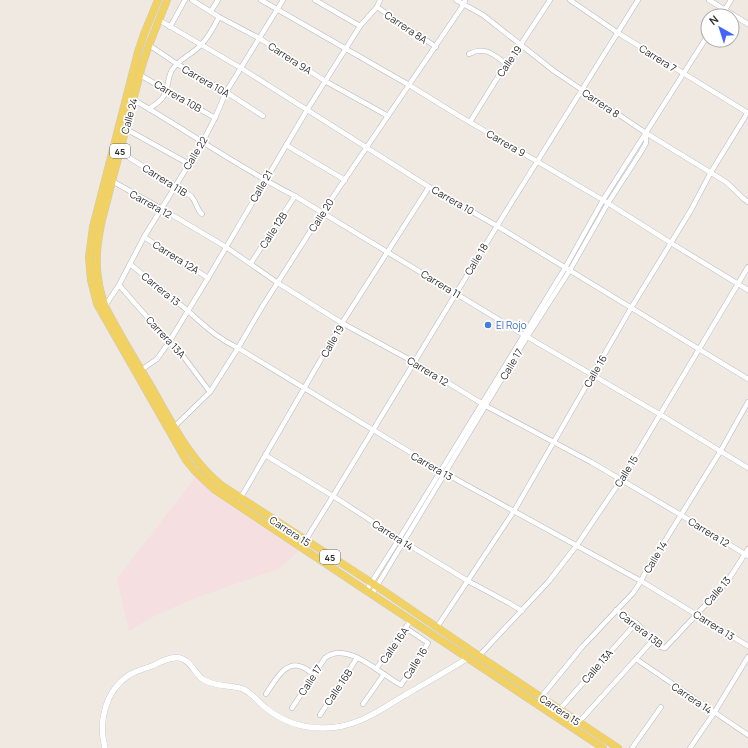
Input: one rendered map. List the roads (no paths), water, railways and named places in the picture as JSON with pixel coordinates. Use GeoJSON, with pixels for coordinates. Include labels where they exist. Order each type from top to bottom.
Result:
{"type":"FeatureCollection","features":[{"type":"Feature","properties":{"kind":"main road","name":"Calle 24"},"geometry":{"type":"LineString","coordinates":[[97,304],[90,268],[92,227],[137,58],[144,34],[158,0]]}},
{"type":"Feature","properties":{"kind":"main road","name":"Calle 24"},"geometry":{"type":"LineString","coordinates":[[105,306],[100,293],[97,277],[96,245],[140,75],[149,45],[167,0]]}},
{"type":"Feature","properties":{"kind":"main road","name":"Carrera 15"},"geometry":{"type":"LineString","coordinates":[[97,304],[178,446],[195,471],[215,490],[603,748]]}},
{"type":"Feature","properties":{"kind":"main road","name":"Carrera 15"},"geometry":{"type":"LineString","coordinates":[[105,306],[174,427],[209,476],[240,498],[374,584],[437,628],[618,748]]}},
{"type":"Feature","properties":{"kind":"street"},"geometry":{"type":"LineString","coordinates":[[170,27],[185,0]]}},
{"type":"Feature","properties":{"kind":"street","name":"Carrera 9A"},"geometry":{"type":"LineString","coordinates":[[192,0],[219,17],[259,38],[325,81],[388,116]]}},
{"type":"Feature","properties":{"kind":"street"},"geometry":{"type":"LineString","coordinates":[[211,11],[218,0]]}},
{"type":"Feature","properties":{"kind":"street","name":"Carrera 9"},"geometry":{"type":"LineString","coordinates":[[261,0],[409,84],[470,122],[537,160],[748,290]]}},
{"type":"Feature","properties":{"kind":"street","name":"Calle 22"},"geometry":{"type":"LineString","coordinates":[[105,306],[119,285],[144,237],[202,143],[226,92],[283,0]]}},
{"type":"Feature","properties":{"kind":"street"},"geometry":{"type":"LineString","coordinates":[[315,0],[360,26]]}},
{"type":"Feature","properties":{"kind":"street","name":"Calle 21"},"geometry":{"type":"LineString","coordinates":[[141,370],[157,360],[169,342],[306,110],[360,26],[377,7],[380,0]]}},
{"type":"Feature","properties":{"kind":"street","name":"Carrera 8"},"geometry":{"type":"LineString","coordinates":[[456,0],[465,2],[582,90],[646,133],[726,182],[744,200],[748,202]]}},
{"type":"Feature","properties":{"kind":"street","name":"Calle 19"},"geometry":{"type":"LineString","coordinates":[[470,122],[506,64],[550,0]]}},
{"type":"Feature","properties":{"kind":"street","name":"Carrera 7"},"geometry":{"type":"LineString","coordinates":[[570,0],[682,74],[748,112]]}},
{"type":"Feature","properties":{"kind":"street","name":"Calle 18"},"geometry":{"type":"LineString","coordinates":[[305,540],[373,431],[537,160],[638,0]]}},
{"type":"Feature","properties":{"kind":"street"},"geometry":{"type":"LineString","coordinates":[[709,0],[722,8]]}},
{"type":"Feature","properties":{"kind":"street","name":"Calle 20"},"geometry":{"type":"LineString","coordinates":[[174,427],[210,392],[322,213],[409,84],[436,47],[465,2]]}},
{"type":"Feature","properties":{"kind":"street","name":"Carrera 8A"},"geometry":{"type":"LineString","coordinates":[[377,7],[436,47]]}},
{"type":"Feature","properties":{"kind":"street"},"geometry":{"type":"LineString","coordinates":[[149,109],[163,97],[167,90],[169,76],[178,61],[191,54],[202,45],[219,17]]}},
{"type":"Feature","properties":{"kind":"street","name":"Carrera 10"},"geometry":{"type":"LineString","coordinates":[[159,20],[241,68],[429,187],[497,226],[748,379]]}},
{"type":"Feature","properties":{"kind":"street","name":"Carrera 10A"},"geometry":{"type":"LineString","coordinates":[[149,45],[177,64],[226,92],[263,116]]}},
{"type":"Feature","properties":{"kind":"street","name":"Calle 17"},"geometry":{"type":"LineString","coordinates":[[567,269],[603,200],[700,47]]}},
{"type":"Feature","properties":{"kind":"street"},"geometry":{"type":"LineString","coordinates":[[469,54],[475,50],[482,50],[491,53],[506,64]]}},
{"type":"Feature","properties":{"kind":"street","name":"Carrera 10B"},"geometry":{"type":"LineString","coordinates":[[140,75],[215,118]]}},
{"type":"Feature","properties":{"kind":"street","name":"Carrera 11"},"geometry":{"type":"LineString","coordinates":[[134,100],[202,143],[264,180],[295,196],[748,468]]}},
{"type":"Feature","properties":{"kind":"street","name":"Calle 16"},"geometry":{"type":"LineString","coordinates":[[437,628],[514,511],[631,308],[691,210],[711,172],[748,112]]}},
{"type":"Feature","properties":{"kind":"street"},"geometry":{"type":"LineString","coordinates":[[126,129],[189,164]]}},
{"type":"Feature","properties":{"kind":"street","name":"Calle 17"},"geometry":{"type":"LineString","coordinates":[[369,592],[402,541],[567,269],[646,143],[646,133]]}},
{"type":"Feature","properties":{"kind":"street"},"geometry":{"type":"LineString","coordinates":[[286,145],[345,180]]}},
{"type":"Feature","properties":{"kind":"street","name":"Carrera 11B"},"geometry":{"type":"LineString","coordinates":[[120,152],[196,200],[199,212],[202,214]]}},
{"type":"Feature","properties":{"kind":"street","name":"Carrera 12"},"geometry":{"type":"LineString","coordinates":[[112,182],[162,209],[226,247],[342,323],[414,362],[484,405],[591,462],[746,555]]}},
{"type":"Feature","properties":{"kind":"street","name":"Calle 19"},"geometry":{"type":"LineString","coordinates":[[240,498],[305,389],[342,323],[429,187]]}},
{"type":"Feature","properties":{"kind":"street","name":"Calle 12B"},"geometry":{"type":"LineString","coordinates":[[251,263],[295,196]]}},
{"type":"Feature","properties":{"kind":"street","name":"Carrera 12A"},"geometry":{"type":"LineString","coordinates":[[144,237],[208,278]]}},
{"type":"Feature","properties":{"kind":"street","name":"Carrera 13"},"geometry":{"type":"LineString","coordinates":[[130,264],[223,341],[238,348],[443,473],[642,581],[748,646]]}},
{"type":"Feature","properties":{"kind":"street","name":"Calle 15"},"geometry":{"type":"LineString","coordinates":[[479,656],[549,581],[577,545],[621,480],[661,415],[698,349],[748,267]]}},
{"type":"Feature","properties":{"kind":"street","name":"Carrera 13A"},"geometry":{"type":"LineString","coordinates":[[119,285],[169,342],[180,352],[210,392]]}},
{"type":"Feature","properties":{"kind":"street","name":"Calle 14"},"geometry":{"type":"LineString","coordinates":[[541,697],[571,659],[642,581],[645,573],[720,452],[748,402]]}},
{"type":"Feature","properties":{"kind":"street","name":"Carrera 14"},"geometry":{"type":"LineString","coordinates":[[265,455],[333,496],[402,541],[468,581],[522,611]]}},
{"type":"Feature","properties":{"kind":"street","name":"Calle 13"},"geometry":{"type":"LineString","coordinates":[[665,648],[727,582],[746,555],[748,549]]}},
{"type":"Feature","properties":{"kind":"street","name":"Carrera 13B"},"geometry":{"type":"LineString","coordinates":[[616,610],[636,623],[661,647],[665,648]]}},
{"type":"Feature","properties":{"kind":"street","name":"Calle 16A"},"geometry":{"type":"LineString","coordinates":[[376,669],[411,620]]}},
{"type":"Feature","properties":{"kind":"street","name":"Calle 13A"},"geometry":{"type":"LineString","coordinates":[[559,710],[636,623]]}},
{"type":"Feature","properties":{"kind":"street","name":"Calle 16"},"geometry":{"type":"LineString","coordinates":[[384,674],[401,685],[428,643],[406,628]]}},
{"type":"Feature","properties":{"kind":"street"},"geometry":{"type":"LineString","coordinates":[[579,722],[653,640]]}},
{"type":"Feature","properties":{"kind":"street","name":"Calle 17"},"geometry":{"type":"LineString","coordinates":[[292,708],[313,674],[325,658],[330,654],[335,652],[346,653],[357,658]]}},
{"type":"Feature","properties":{"kind":"street"},"geometry":{"type":"LineString","coordinates":[[690,748],[714,713],[748,657]]}},
{"type":"Feature","properties":{"kind":"street"},"geometry":{"type":"LineString","coordinates":[[105,748],[103,719],[106,706],[113,693],[121,682],[130,674],[170,658],[184,659],[204,680],[242,689],[250,693],[281,718],[299,725],[321,728],[343,726],[364,720],[468,658]]}},
{"type":"Feature","properties":{"kind":"street"},"geometry":{"type":"LineString","coordinates":[[357,658],[384,674]]}},
{"type":"Feature","properties":{"kind":"street","name":"Calle 16B"},"geometry":{"type":"LineString","coordinates":[[320,715],[357,658]]}},
{"type":"Feature","properties":{"kind":"street","name":"Carrera 14"},"geometry":{"type":"LineString","coordinates":[[636,659],[748,735]]}},
{"type":"Feature","properties":{"kind":"street"},"geometry":{"type":"LineString","coordinates":[[266,694],[286,668],[302,666],[313,674]]}},
{"type":"Feature","properties":{"kind":"street","name":"Calle 16A"},"geometry":{"type":"LineString","coordinates":[[363,704],[384,674]]}},
{"type":"Feature","properties":{"kind":"street"},"geometry":{"type":"LineString","coordinates":[[632,748],[661,707]]}},
{"type":"Feature","properties":{"kind":"place","name":"El Rojo"},"geometry":{"type":"Point","coordinates":[488,325]}}]}
